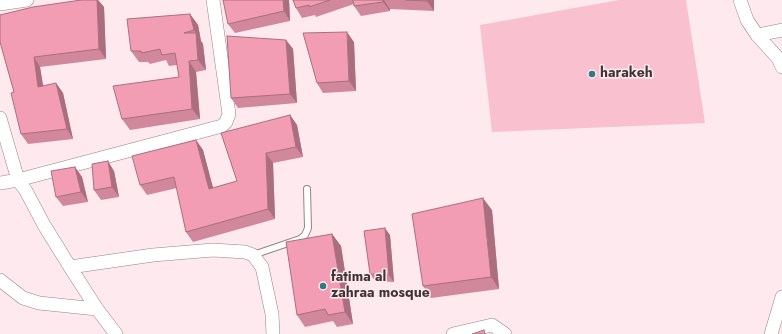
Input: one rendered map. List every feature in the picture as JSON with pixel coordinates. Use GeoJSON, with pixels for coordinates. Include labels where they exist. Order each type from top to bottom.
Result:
{"type":"FeatureCollection","features":[{"type":"Feature","properties":{"kind":"street"},"geometry":{"type":"LineString","coordinates":[[0,4],[27,0]]}},
{"type":"Feature","properties":{"kind":"street"},"geometry":{"type":"LineString","coordinates":[[0,183],[18,180],[221,127],[225,124],[228,119],[228,110],[213,0]]}},
{"type":"Feature","properties":{"kind":"street"},"geometry":{"type":"LineString","coordinates":[[740,0],[747,20],[757,35],[772,51],[782,67]]}},
{"type":"Feature","properties":{"kind":"street"},"geometry":{"type":"LineString","coordinates":[[757,35],[782,30]]}},
{"type":"Feature","properties":{"kind":"street"},"geometry":{"type":"LineString","coordinates":[[0,118],[18,180],[26,191],[44,225],[70,267],[97,309],[116,334]]}},
{"type":"Feature","properties":{"kind":"street"},"geometry":{"type":"LineString","coordinates":[[70,267],[153,255],[213,250],[237,251],[253,255],[262,267],[272,314],[273,334]]}},
{"type":"Feature","properties":{"kind":"street"},"geometry":{"type":"LineString","coordinates":[[0,280],[23,298],[39,303],[97,309]]}},
{"type":"Feature","properties":{"kind":"street"},"geometry":{"type":"LineString","coordinates":[[776,329],[782,297]]}},
{"type":"Feature","properties":{"kind":"street"},"geometry":{"type":"LineString","coordinates":[[453,334],[492,325],[505,334]]}},
{"type":"Feature","properties":{"kind":"lane"},"geometry":{"type":"LineString","coordinates":[[253,255],[300,239],[305,235],[308,228],[307,189]]}},
{"type":"Feature","properties":{"kind":"shaded area","name":"harakeh"},"geometry":{"type":"Polygon","coordinates":[[[619,0],[686,0],[705,123],[492,132],[480,25],[619,0]]]}},
{"type":"Feature","properties":{"kind":"building"},"geometry":{"type":"Polygon","coordinates":[[[81,0],[97,0],[99,49],[34,57],[38,87],[56,83],[67,129],[21,134],[11,93],[14,92],[0,42],[0,15],[33,7],[81,0]]]}},
{"type":"Feature","properties":{"kind":"building"},"geometry":{"type":"Polygon","coordinates":[[[223,0],[283,0],[284,11],[228,24],[223,0]]]}},
{"type":"Feature","properties":{"kind":"building"},"geometry":{"type":"Polygon","coordinates":[[[293,0],[330,0],[309,7],[309,5],[296,8],[293,0]]]}},
{"type":"Feature","properties":{"kind":"building"},"geometry":{"type":"Polygon","coordinates":[[[353,0],[383,0],[383,2],[354,6],[353,0]]]}},
{"type":"Feature","properties":{"kind":"building"},"geometry":{"type":"Polygon","coordinates":[[[406,0],[427,0],[427,1],[406,0]]]}},
{"type":"Feature","properties":{"kind":"building"},"geometry":{"type":"Polygon","coordinates":[[[190,14],[194,30],[184,33],[196,33],[198,60],[189,61],[192,109],[122,119],[113,86],[179,77],[175,53],[162,55],[160,49],[142,53],[141,51],[131,51],[127,19],[190,14]]]}},
{"type":"Feature","properties":{"kind":"building"},"geometry":{"type":"Polygon","coordinates":[[[347,32],[349,81],[317,83],[303,33],[347,32]]]}},
{"type":"Feature","properties":{"kind":"building"},"geometry":{"type":"Polygon","coordinates":[[[227,36],[286,40],[290,94],[231,98],[227,36]]]}},
{"type":"Feature","properties":{"kind":"building"},"geometry":{"type":"Polygon","coordinates":[[[290,115],[296,147],[266,153],[268,209],[186,232],[174,177],[140,185],[132,156],[196,140],[209,189],[237,181],[221,133],[290,115]]]}},
{"type":"Feature","properties":{"kind":"building"},"geometry":{"type":"Polygon","coordinates":[[[108,161],[112,187],[94,190],[92,164],[108,161]]]}},
{"type":"Feature","properties":{"kind":"building"},"geometry":{"type":"Polygon","coordinates":[[[75,167],[81,192],[56,197],[51,171],[75,167]]]}},
{"type":"Feature","properties":{"kind":"building"},"geometry":{"type":"Polygon","coordinates":[[[483,198],[491,277],[423,286],[412,214],[483,198]]]}},
{"type":"Feature","properties":{"kind":"building"},"geometry":{"type":"Polygon","coordinates":[[[385,228],[389,275],[370,274],[364,231],[385,228]]]}},
{"type":"Feature","properties":{"kind":"building","name":"fatima al zahraa mosque"},"geometry":{"type":"Polygon","coordinates":[[[332,234],[345,312],[328,315],[325,309],[297,315],[286,242],[332,234]]]}},
{"type":"Feature","properties":{"kind":"building"},"geometry":{"type":"Polygon","coordinates":[[[484,330],[485,334],[472,334],[484,330]]]}},
{"type":"Feature","properties":{"kind":"place","name":"harakeh"},"geometry":{"type":"Point","coordinates":[592,74]}},
{"type":"Feature","properties":{"kind":"place","name":"fatima al zahraa mosque"},"geometry":{"type":"Point","coordinates":[323,286]}}]}
